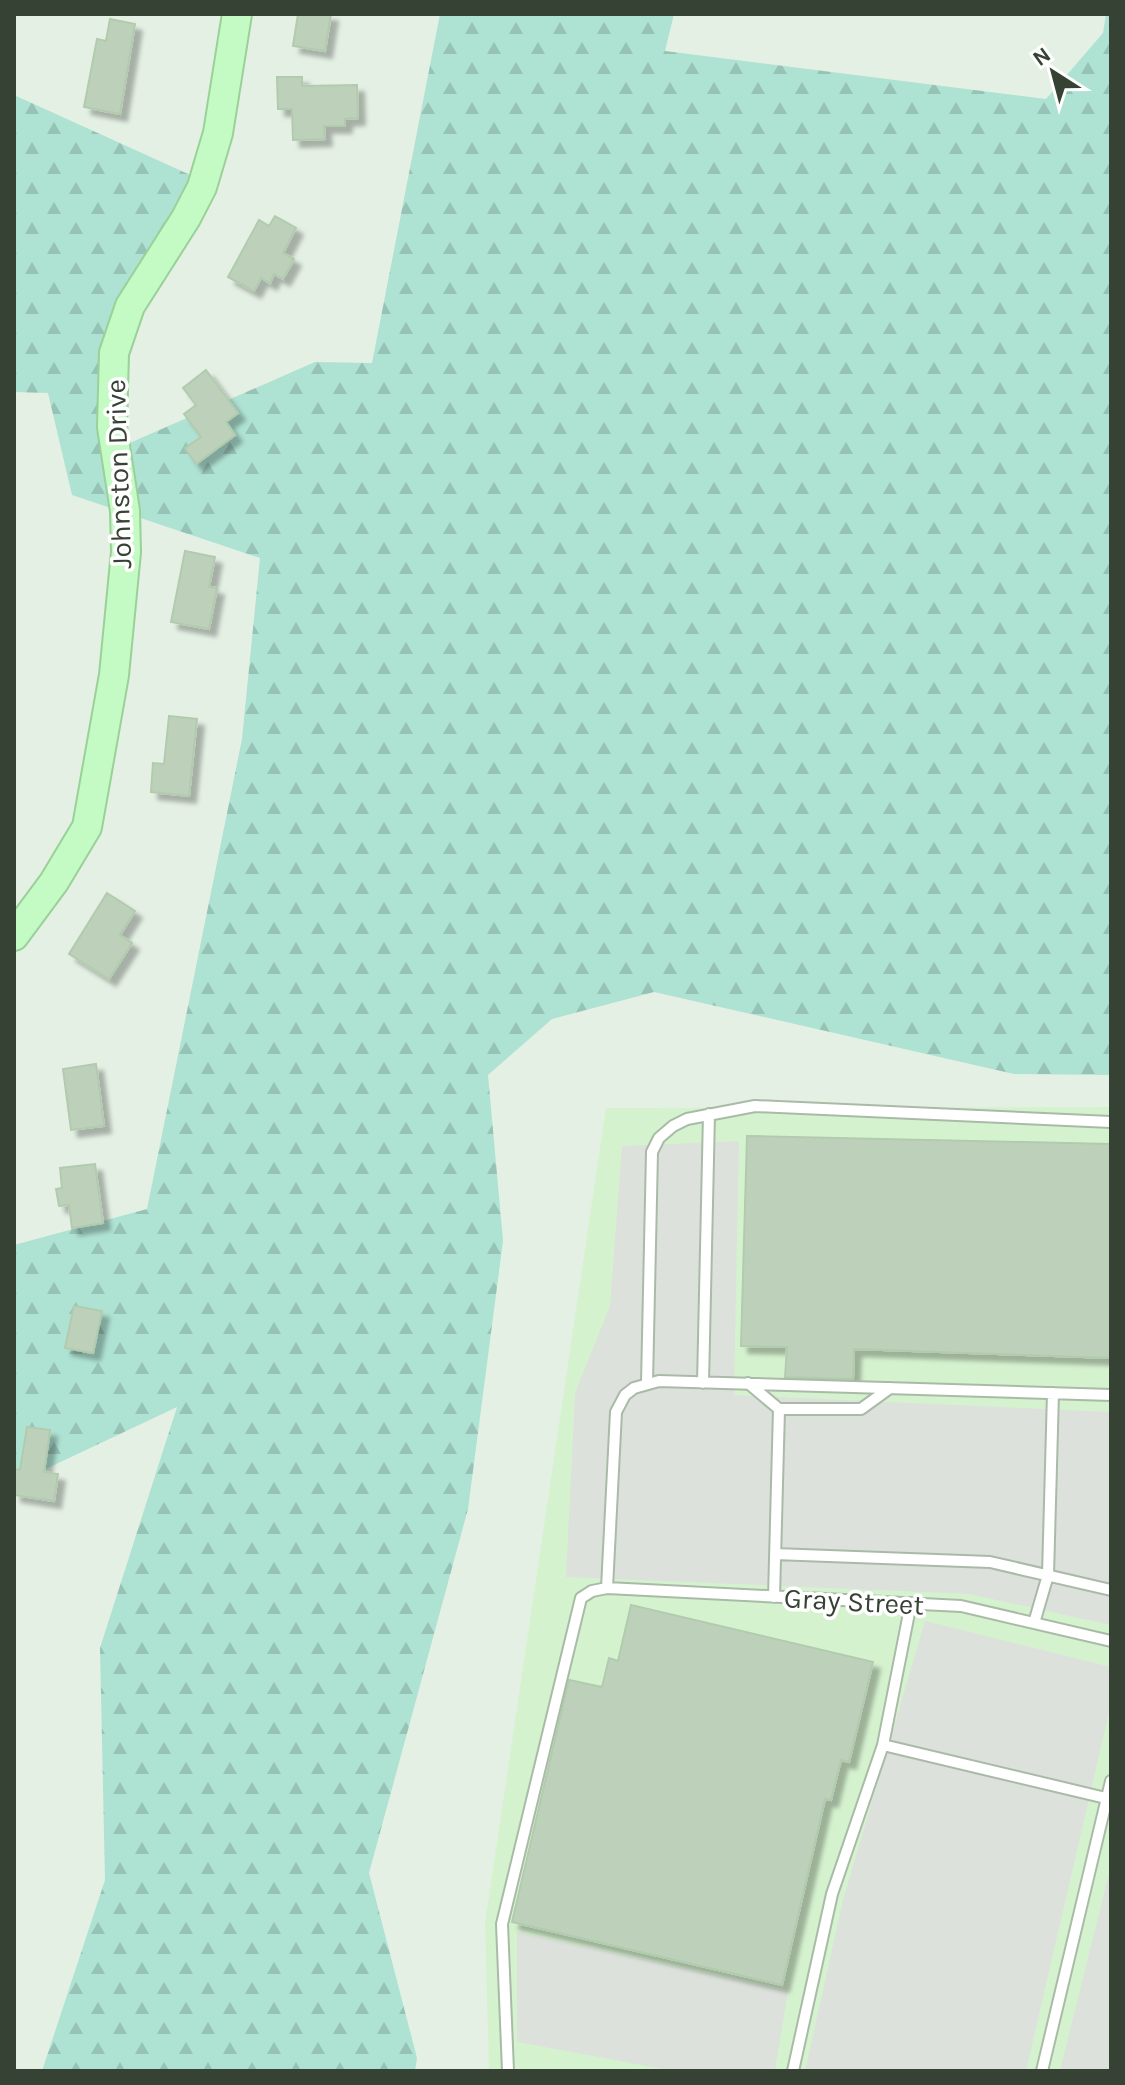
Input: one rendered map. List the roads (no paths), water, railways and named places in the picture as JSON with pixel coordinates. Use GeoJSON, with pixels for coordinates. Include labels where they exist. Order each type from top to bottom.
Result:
{"type":"FeatureCollection","features":[{"type":"Feature","properties":{"kind":"street","name":"Johnston Drive"},"geometry":{"type":"LineString","coordinates":[[14,936],[54,882],[87,827],[114,675],[126,552],[125,511],[112,427],[114,353],[130,306],[202,187],[218,133],[237,14]]}},
{"type":"Feature","properties":{"kind":"lane"},"geometry":{"type":"LineString","coordinates":[[647,1383],[652,1152],[659,1138],[673,1126],[687,1119],[755,1106],[1111,1122]]}},
{"type":"Feature","properties":{"kind":"lane"},"geometry":{"type":"LineString","coordinates":[[703,1383],[709,1114]]}},
{"type":"Feature","properties":{"kind":"lane"},"geometry":{"type":"LineString","coordinates":[[607,1588],[616,1412],[625,1395],[647,1383],[748,1383],[1111,1395]]}},
{"type":"Feature","properties":{"kind":"lane"},"geometry":{"type":"LineString","coordinates":[[748,1383],[779,1409],[861,1409],[890,1388]]}},
{"type":"Feature","properties":{"kind":"lane"},"geometry":{"type":"LineString","coordinates":[[1034,1623],[1048,1575],[1053,1393]]}},
{"type":"Feature","properties":{"kind":"lane"},"geometry":{"type":"LineString","coordinates":[[774,1597],[779,1409]]}},
{"type":"Feature","properties":{"kind":"lane"},"geometry":{"type":"LineString","coordinates":[[775,1554],[990,1562],[1111,1590]]}},
{"type":"Feature","properties":{"kind":"lane","name":"Gray Street"},"geometry":{"type":"LineString","coordinates":[[508,2071],[502,1924],[581,1598],[592,1591],[607,1588],[961,1606],[1111,1641]]}},
{"type":"Feature","properties":{"kind":"lane"},"geometry":{"type":"LineString","coordinates":[[793,2071],[832,1894],[883,1745],[911,1603]]}},
{"type":"Feature","properties":{"kind":"lane"},"geometry":{"type":"LineString","coordinates":[[883,1745],[1109,1798]]}},
{"type":"Feature","properties":{"kind":"lane"},"geometry":{"type":"LineString","coordinates":[[1042,2071],[1111,1781]]}}]}
